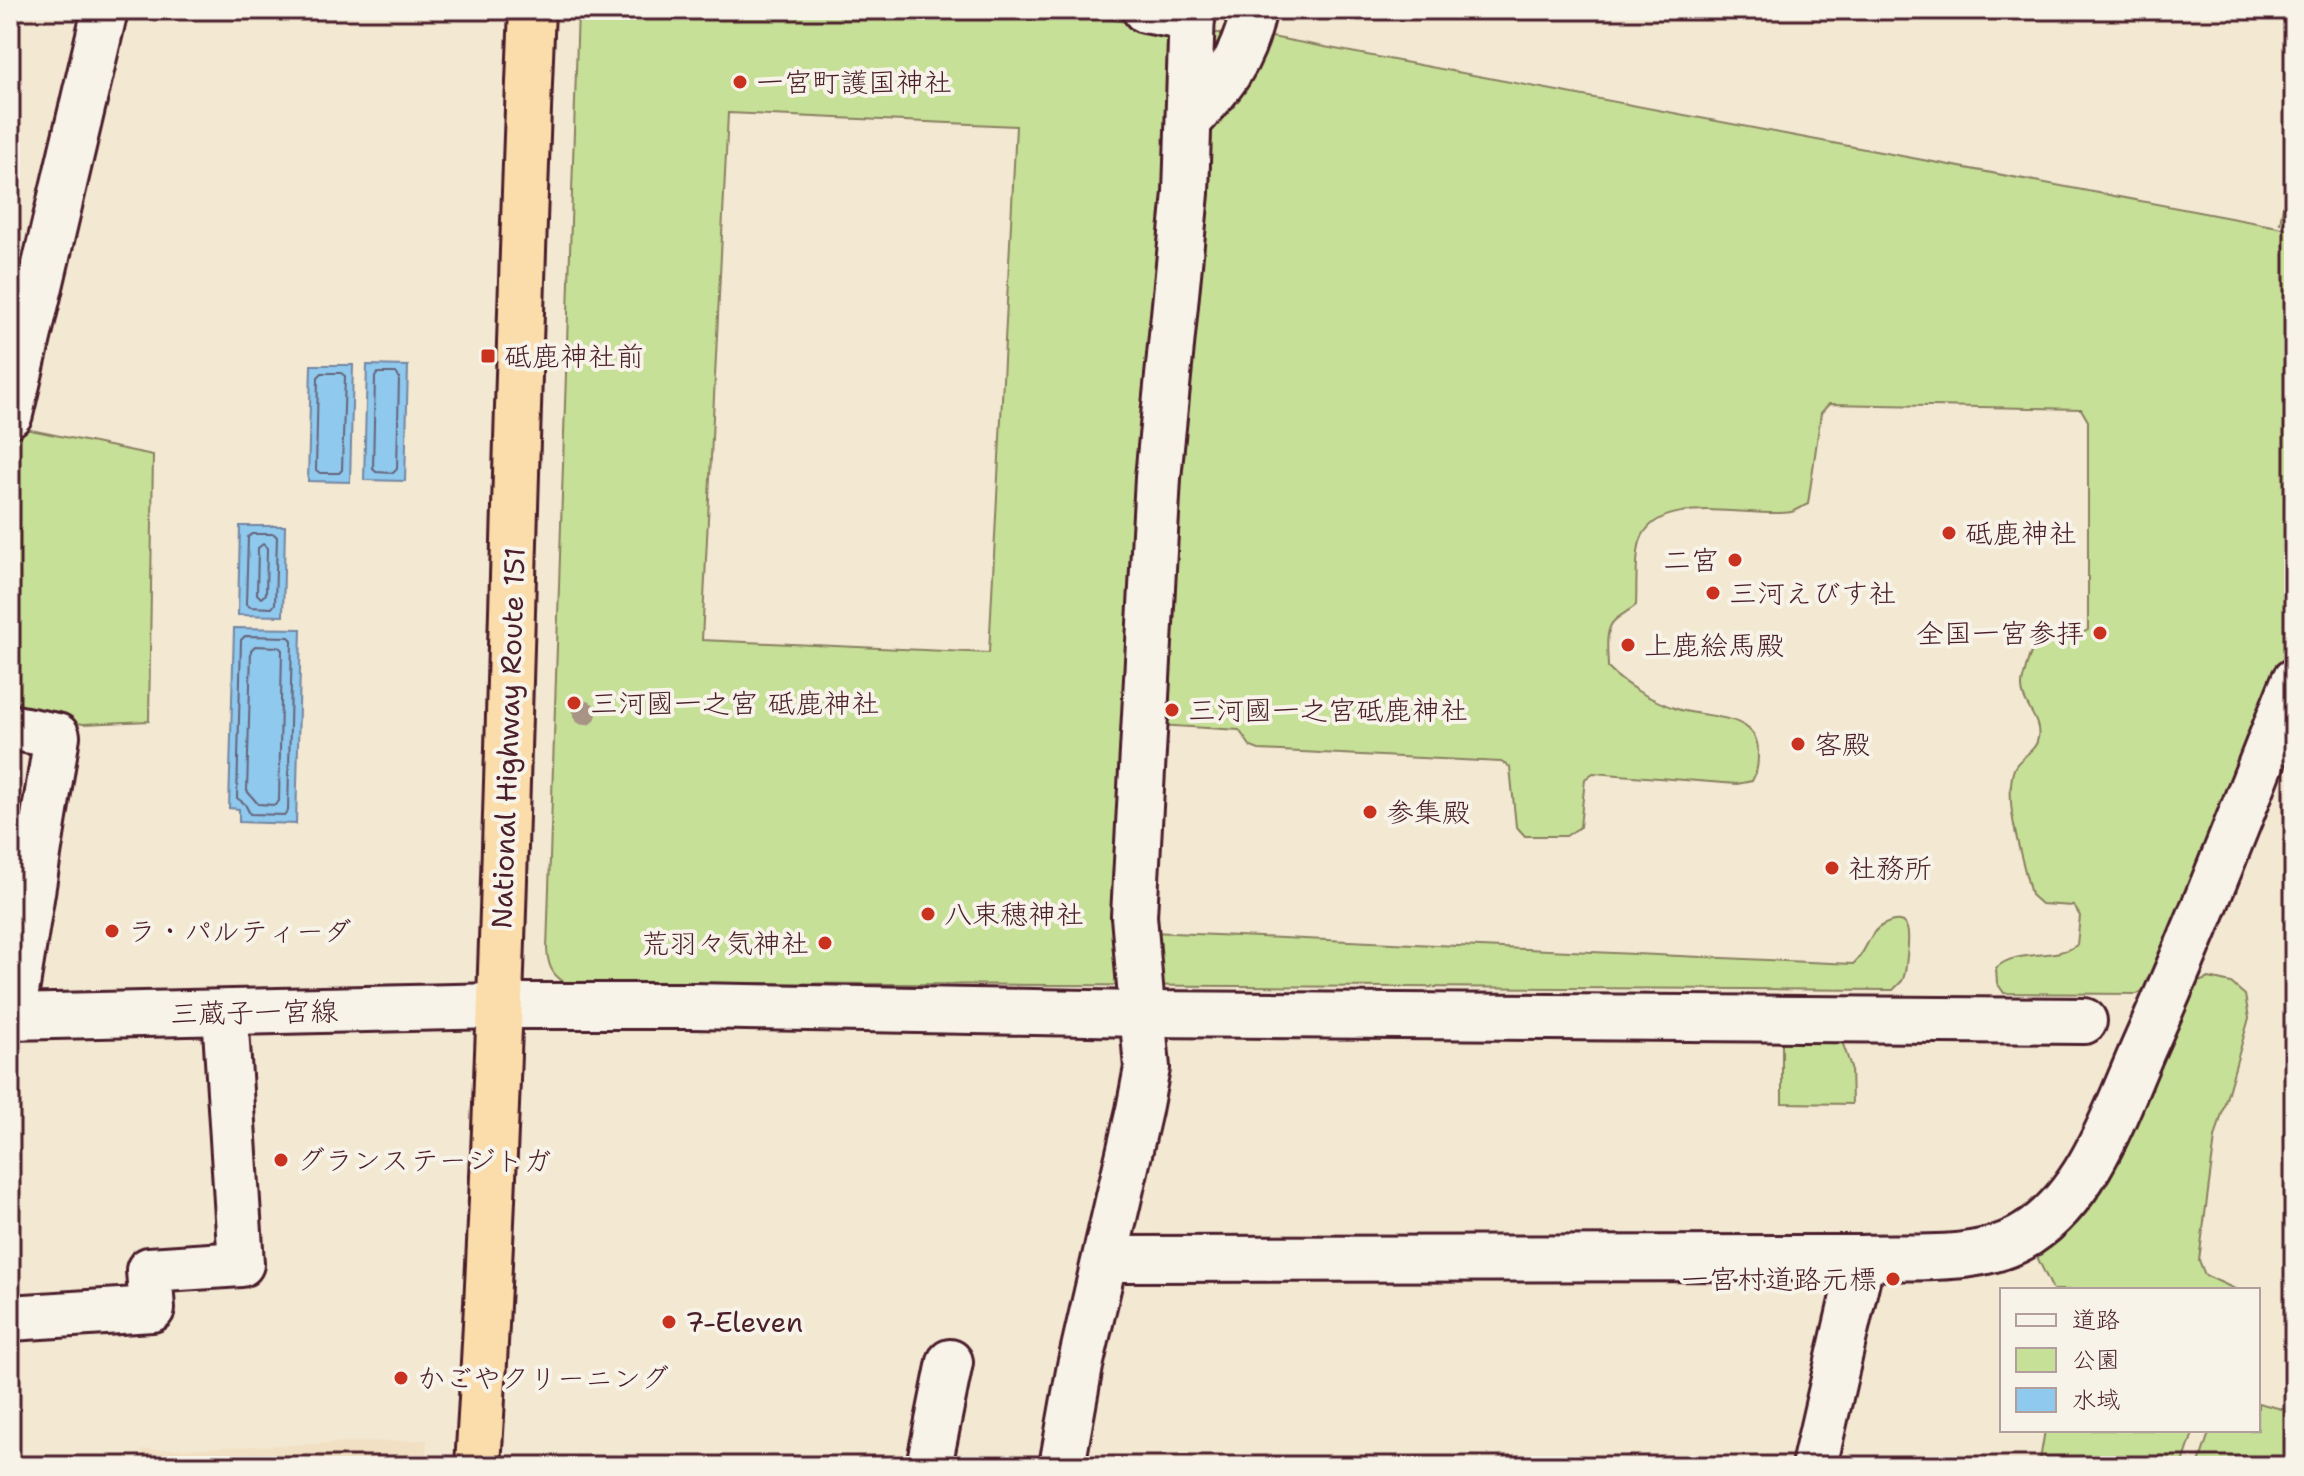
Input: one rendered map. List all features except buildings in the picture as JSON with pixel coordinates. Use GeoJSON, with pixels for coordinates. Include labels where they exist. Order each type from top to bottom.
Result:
{"type":"FeatureCollection","features":[{"type":"Feature","properties":{"kind":"highway","name":"National Highway Route 151"},"geometry":{"type":"LineString","coordinates":[[478,1466],[491,1256],[515,587],[519,313],[532,10]]}},
{"type":"Feature","properties":{"kind":"street"},"geometry":{"type":"LineString","coordinates":[[10,414],[105,10]]}},
{"type":"Feature","properties":{"kind":"street"},"geometry":{"type":"LineString","coordinates":[[1062,1466],[1080,1366],[1147,1068],[1134,916],[1158,478],[1185,205],[1192,14],[1145,10]]}},
{"type":"Feature","properties":{"kind":"street"},"geometry":{"type":"LineString","coordinates":[[1190,120],[1227,78],[1246,41],[1252,16]]}},
{"type":"Feature","properties":{"kind":"street"},"geometry":{"type":"LineString","coordinates":[[1106,1259],[1862,1258],[1956,1255],[1991,1250],[2028,1234],[2062,1203],[2092,1162],[2188,949],[2294,681]]}},
{"type":"Feature","properties":{"kind":"street"},"geometry":{"type":"LineString","coordinates":[[10,727],[57,736],[11,1017]]}},
{"type":"Feature","properties":{"kind":"street","name":"三蔵子一宮線"},"geometry":{"type":"LineString","coordinates":[[11,1017],[498,1006],[692,1006],[1142,1014],[2084,1021]]}},
{"type":"Feature","properties":{"kind":"street"},"geometry":{"type":"LineString","coordinates":[[10,1318],[152,1309],[149,1270],[241,1264],[225,1013]]}},
{"type":"Feature","properties":{"kind":"street"},"geometry":{"type":"LineString","coordinates":[[1814,1466],[1862,1258]]}},
{"type":"Feature","properties":{"kind":"street"},"geometry":{"type":"LineString","coordinates":[[929,1466],[950,1362]]}},
{"type":"Feature","properties":{"kind":"shaded area"},"geometry":{"type":"Polygon","coordinates":[[[427,1440],[425,1466],[143,1466],[142,1450],[427,1440]]]}},
{"type":"Feature","properties":{"kind":"green space"},"geometry":{"type":"Polygon","coordinates":[[[578,10],[1057,10],[1177,31],[1261,35],[2294,230],[2294,644],[2150,987],[2137,994],[2004,993],[1997,983],[1996,968],[2005,962],[2025,956],[2057,953],[2077,945],[2080,916],[2074,906],[2041,904],[2031,895],[2016,834],[2011,786],[2015,767],[2034,748],[2038,738],[2037,724],[2025,699],[2022,681],[2031,653],[2048,639],[2088,630],[2088,421],[2081,409],[1829,404],[1821,413],[1808,504],[1793,511],[1774,513],[1685,512],[1665,516],[1650,526],[1638,549],[1636,605],[1614,621],[1609,630],[1608,668],[1631,687],[1658,702],[1688,712],[1727,719],[1749,729],[1756,738],[1758,751],[1752,781],[1737,784],[1593,773],[1585,779],[1580,827],[1566,836],[1525,836],[1516,826],[1510,767],[1501,762],[1259,750],[1251,747],[1239,730],[1142,724],[1130,931],[1853,964],[1878,928],[1900,921],[1908,934],[1906,969],[1902,981],[1893,990],[564,982],[551,968],[547,949],[578,10]],[[728,113],[702,640],[989,653],[1016,126],[728,113]]]}},
{"type":"Feature","properties":{"kind":"green space"},"geometry":{"type":"Polygon","coordinates":[[[2294,148],[2294,222],[2280,223],[2294,148]]]}},
{"type":"Feature","properties":{"kind":"green space"},"geometry":{"type":"Polygon","coordinates":[[[21,428],[153,455],[149,721],[83,724],[10,709],[10,477],[21,428]]]}},
{"type":"Feature","properties":{"kind":"green space"},"geometry":{"type":"Polygon","coordinates":[[[2209,978],[2231,983],[2245,995],[2249,1018],[2215,1138],[2199,1260],[2205,1275],[2233,1288],[2052,1288],[2038,1259],[2041,1246],[2190,985],[2209,978]]]}},
{"type":"Feature","properties":{"kind":"green space"},"geometry":{"type":"Polygon","coordinates":[[[1782,1036],[1840,1036],[1851,1067],[1852,1104],[1782,1103],[1782,1036]]]}},
{"type":"Feature","properties":{"kind":"green space"},"geometry":{"type":"Polygon","coordinates":[[[2260,1404],[2294,1412],[2294,1466],[2198,1466],[2209,1432],[2260,1432],[2260,1404]]]}},
{"type":"Feature","properties":{"kind":"green space"},"geometry":{"type":"Polygon","coordinates":[[[2045,1432],[2193,1432],[2182,1466],[2039,1466],[2045,1432]]]}},
{"type":"Feature","properties":{"kind":"water"},"geometry":{"type":"Polygon","coordinates":[[[311,365],[353,365],[350,482],[308,481],[311,365]]]}},
{"type":"Feature","properties":{"kind":"water"},"geometry":{"type":"Polygon","coordinates":[[[367,365],[408,366],[405,481],[364,480],[367,365]]]}},
{"type":"Feature","properties":{"kind":"water"},"geometry":{"type":"Polygon","coordinates":[[[240,526],[285,526],[283,616],[238,615],[240,526]]]}},
{"type":"Feature","properties":{"kind":"water"},"geometry":{"type":"Polygon","coordinates":[[[234,628],[301,629],[296,824],[239,822],[239,809],[229,808],[234,628]]]}},
{"type":"Feature","properties":{"kind":"place","name":"一宮町護国神社"},"geometry":{"type":"Point","coordinates":[740,82]}},
{"type":"Feature","properties":{"kind":"place","name":"砥鹿神社前"},"geometry":{"type":"Point","coordinates":[488,356]}},
{"type":"Feature","properties":{"kind":"place","name":"砥鹿神社"},"geometry":{"type":"Point","coordinates":[1949,533]}},
{"type":"Feature","properties":{"kind":"place","name":"二宮"},"geometry":{"type":"Point","coordinates":[1735,560]}},
{"type":"Feature","properties":{"kind":"place","name":"三河えびす社"},"geometry":{"type":"Point","coordinates":[1713,593]}},
{"type":"Feature","properties":{"kind":"place","name":"全国一宮参拝"},"geometry":{"type":"Point","coordinates":[2100,633]}},
{"type":"Feature","properties":{"kind":"place","name":"上鹿絵馬殿"},"geometry":{"type":"Point","coordinates":[1628,645]}},
{"type":"Feature","properties":{"kind":"place","name":"三河國一之宮 砥鹿神社"},"geometry":{"type":"Point","coordinates":[574,703]}},
{"type":"Feature","properties":{"kind":"place","name":"三河國一之宮砥鹿神社"},"geometry":{"type":"Point","coordinates":[1172,710]}},
{"type":"Feature","properties":{"kind":"place","name":"客殿"},"geometry":{"type":"Point","coordinates":[1798,744]}},
{"type":"Feature","properties":{"kind":"place","name":"参集殿"},"geometry":{"type":"Point","coordinates":[1370,812]}},
{"type":"Feature","properties":{"kind":"place","name":"社務所"},"geometry":{"type":"Point","coordinates":[1832,868]}},
{"type":"Feature","properties":{"kind":"place","name":"八束穂神社"},"geometry":{"type":"Point","coordinates":[928,914]}},
{"type":"Feature","properties":{"kind":"place","name":"ラ・パルティーダ"},"geometry":{"type":"Point","coordinates":[112,931]}},
{"type":"Feature","properties":{"kind":"place","name":"荒羽々気神社"},"geometry":{"type":"Point","coordinates":[825,943]}},
{"type":"Feature","properties":{"kind":"place","name":"グランステージトガ"},"geometry":{"type":"Point","coordinates":[281,1160]}},
{"type":"Feature","properties":{"kind":"place","name":"一宮村道路元標"},"geometry":{"type":"Point","coordinates":[1893,1279]}},
{"type":"Feature","properties":{"kind":"place","name":"7-Eleven"},"geometry":{"type":"Point","coordinates":[669,1322]}},
{"type":"Feature","properties":{"kind":"place","name":"かごやクリーニング"},"geometry":{"type":"Point","coordinates":[401,1378]}}]}
